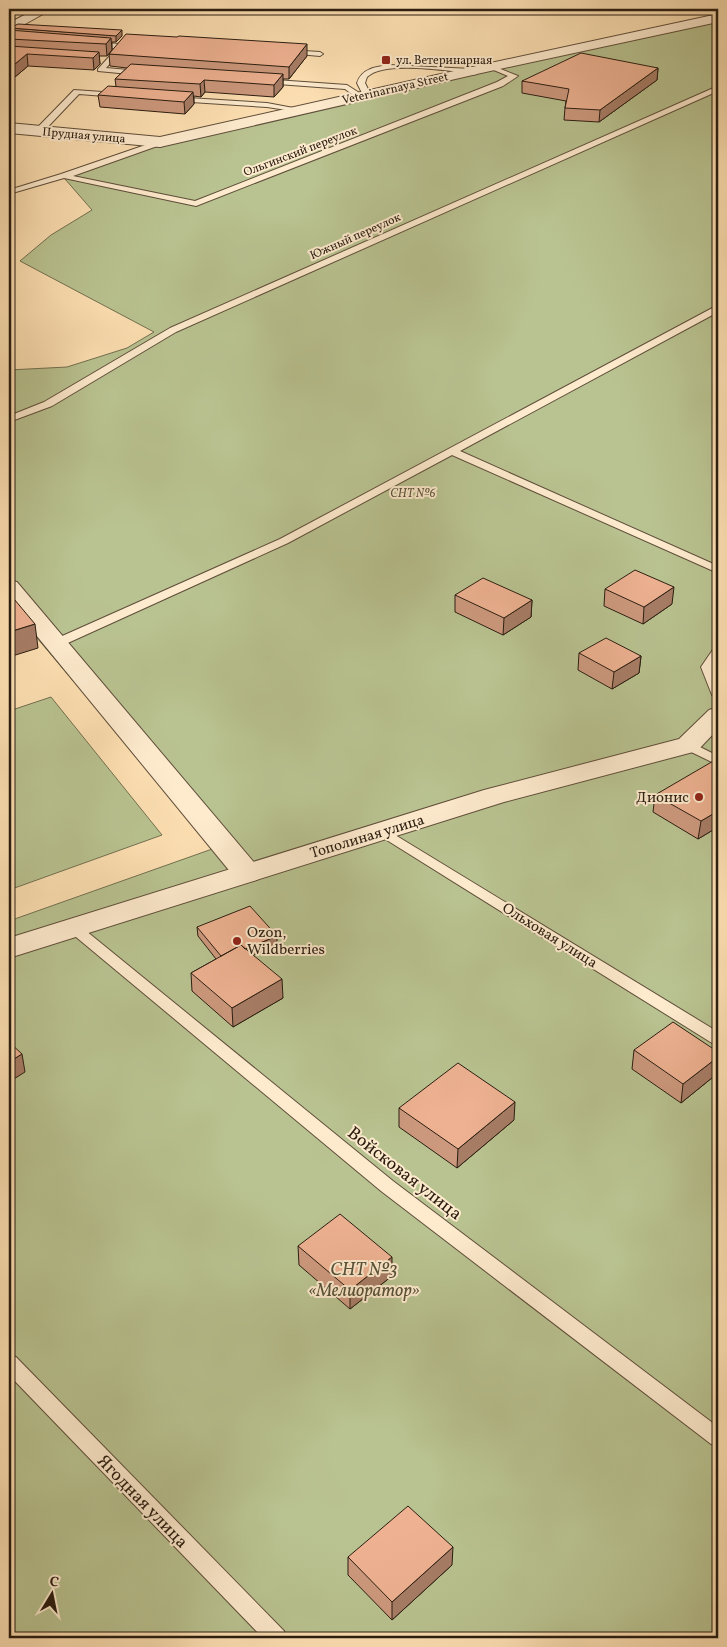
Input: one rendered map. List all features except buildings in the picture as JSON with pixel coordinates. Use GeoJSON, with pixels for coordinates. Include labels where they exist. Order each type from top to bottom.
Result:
{"type":"FeatureCollection","features":[{"type":"Feature","properties":{"kind":"street"},"geometry":{"type":"LineString","coordinates":[[9,29],[21,20],[46,9]]}},
{"type":"Feature","properties":{"kind":"street","name":"Veterinarnaya Street"},"geometry":{"type":"LineString","coordinates":[[160,142],[472,71],[718,18]]}},
{"type":"Feature","properties":{"kind":"street","name":"Прудная улица"},"geometry":{"type":"LineString","coordinates":[[9,128],[160,142]]}},
{"type":"Feature","properties":{"kind":"street"},"geometry":{"type":"LineString","coordinates":[[9,587],[248,873]]}},
{"type":"Feature","properties":{"kind":"street"},"geometry":{"type":"LineString","coordinates":[[688,745],[718,714]]}},
{"type":"Feature","properties":{"kind":"street","name":"Тополиная улица"},"geometry":{"type":"LineString","coordinates":[[9,948],[75,929],[494,796],[688,745]]}},
{"type":"Feature","properties":{"kind":"lane"},"geometry":{"type":"LineString","coordinates":[[83,43],[118,46],[127,40]]}},
{"type":"Feature","properties":{"kind":"lane"},"geometry":{"type":"LineString","coordinates":[[118,46],[120,49],[100,70],[149,74]]}},
{"type":"Feature","properties":{"kind":"lane"},"geometry":{"type":"LineString","coordinates":[[282,51],[320,54]]}},
{"type":"Feature","properties":{"kind":"lane"},"geometry":{"type":"LineString","coordinates":[[100,60],[110,60]]}},
{"type":"Feature","properties":{"kind":"lane"},"geometry":{"type":"LineString","coordinates":[[363,96],[362,77],[371,70],[392,67],[472,71]]}},
{"type":"Feature","properties":{"kind":"lane","name":"Ольгинский переулок"},"geometry":{"type":"LineString","coordinates":[[64,176],[196,204],[500,84],[514,76],[491,67]]}},
{"type":"Feature","properties":{"kind":"lane"},"geometry":{"type":"LineString","coordinates":[[257,81],[348,87],[363,96]]}},
{"type":"Feature","properties":{"kind":"lane","name":"Южный переулок"},"geometry":{"type":"LineString","coordinates":[[9,419],[48,404],[174,330],[718,88]]}},
{"type":"Feature","properties":{"kind":"lane"},"geometry":{"type":"LineString","coordinates":[[39,131],[77,92],[125,95]]}},
{"type":"Feature","properties":{"kind":"lane"},"geometry":{"type":"LineString","coordinates":[[172,98],[267,105],[300,110]]}},
{"type":"Feature","properties":{"kind":"lane"},"geometry":{"type":"LineString","coordinates":[[9,192],[64,176],[160,142]]}},
{"type":"Feature","properties":{"kind":"lane"},"geometry":{"type":"LineString","coordinates":[[55,644],[284,541],[718,308]]}},
{"type":"Feature","properties":{"kind":"lane"},"geometry":{"type":"LineString","coordinates":[[452,451],[718,570]]}},
{"type":"Feature","properties":{"kind":"lane"},"geometry":{"type":"LineString","coordinates":[[718,651],[707,668],[718,695]]}},
{"type":"Feature","properties":{"kind":"lane"},"geometry":{"type":"LineString","coordinates":[[688,745],[718,761]]}},
{"type":"Feature","properties":{"kind":"lane","name":"Ольховая улица"},"geometry":{"type":"LineString","coordinates":[[382,831],[718,1039]]}},
{"type":"Feature","properties":{"kind":"lane","name":"Войсковая улица"},"geometry":{"type":"LineString","coordinates":[[75,929],[387,1186],[718,1438]]}},
{"type":"Feature","properties":{"kind":"lane","name":"Ягодная улица"},"geometry":{"type":"LineString","coordinates":[[9,1363],[277,1638]]}},
{"type":"Feature","properties":{"kind":"green space"},"geometry":{"type":"Polygon","coordinates":[[[718,20],[718,1638],[9,1638],[9,921],[215,848],[9,605],[9,370],[67,367],[127,348],[154,332],[20,261],[51,235],[92,210],[65,179],[159,140],[532,56],[718,20]]]}},
{"type":"Feature","properties":{"kind":"green space"},"geometry":{"type":"Polygon","coordinates":[[[51,697],[162,835],[9,890],[9,711],[51,697]]]}},
{"type":"Feature","properties":{"kind":"place","name":"ул. Ветеринарная"},"geometry":{"type":"Point","coordinates":[386,60]}},
{"type":"Feature","properties":{"kind":"place","name":"Дионис"},"geometry":{"type":"Point","coordinates":[699,797]}},
{"type":"Feature","properties":{"kind":"place","name":"Ozon, Wildberries"},"geometry":{"type":"Point","coordinates":[237,941]}},
{"type":"Feature","properties":{"kind":"park label","name":"СНТ №6"},"geometry":{"type":"Point","coordinates":[413,493]}},
{"type":"Feature","properties":{"kind":"park label","name":"СНТ №3 «Мелиоратор»"},"geometry":{"type":"Point","coordinates":[364,1279]}}]}
